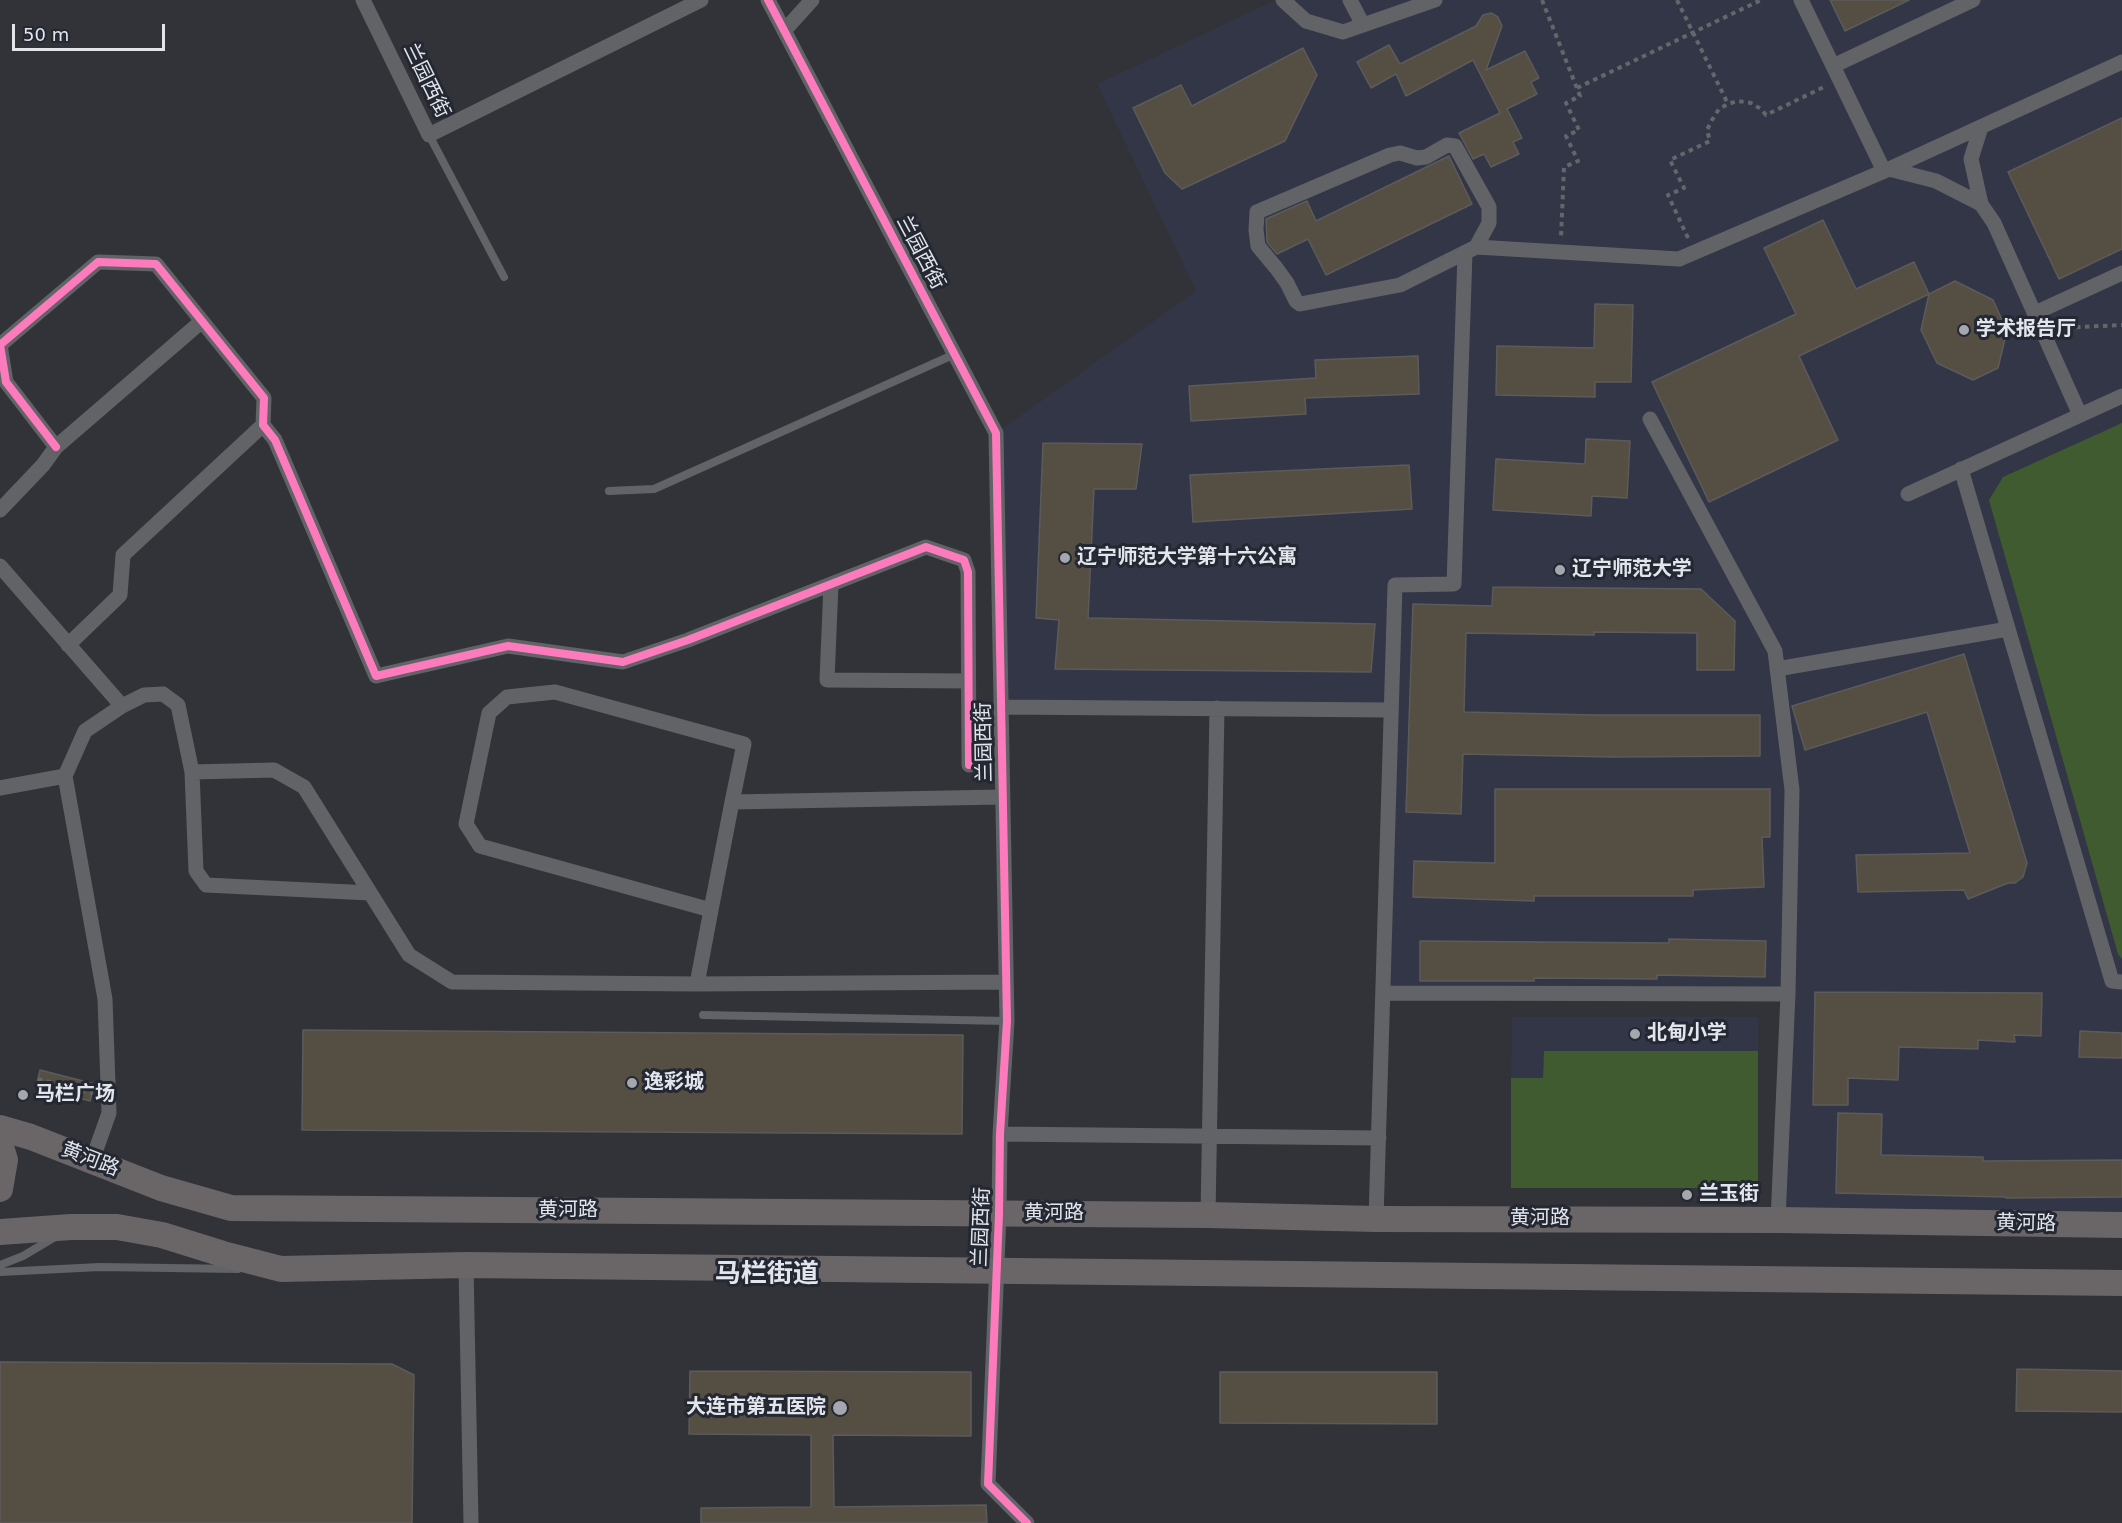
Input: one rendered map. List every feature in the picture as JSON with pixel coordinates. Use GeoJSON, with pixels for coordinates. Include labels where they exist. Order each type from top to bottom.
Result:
{"type":"FeatureCollection","features":[{"type":"Feature","properties":{"kind":"main road","name":"黄河路"},"geometry":{"type":"LineString","coordinates":[[0,1128],[31,1137],[161,1188],[231,1208],[1208,1215],[1376,1219],[1778,1220],[2122,1225]]}},
{"type":"Feature","properties":{"kind":"main road"},"geometry":{"type":"LineString","coordinates":[[0,1144],[5,1160],[0,1189]]}},
{"type":"Feature","properties":{"kind":"main road"},"geometry":{"type":"LineString","coordinates":[[0,1232],[102,1226],[184,1240],[231,1257],[281,1269],[466,1265],[2122,1283]]}},
{"type":"Feature","properties":{"kind":"street","name":"兰园西街"},"geometry":{"type":"LineString","coordinates":[[363,0],[429,135],[700,0]]}},
{"type":"Feature","properties":{"kind":"street","name":"兰园西街"},"geometry":{"type":"LineString","coordinates":[[768,0],[996,433],[1006,1020],[988,1484],[1027,1523]]}},
{"type":"Feature","properties":{"kind":"street"},"geometry":{"type":"LineString","coordinates":[[784,31],[812,0]]}},
{"type":"Feature","properties":{"kind":"street"},"geometry":{"type":"LineString","coordinates":[[1283,0],[1306,21],[1343,32],[1435,0]]}},
{"type":"Feature","properties":{"kind":"street"},"geometry":{"type":"LineString","coordinates":[[1350,0],[1363,25]]}},
{"type":"Feature","properties":{"kind":"street"},"geometry":{"type":"LineString","coordinates":[[1801,0],[1887,170],[1936,181],[1982,204]]}},
{"type":"Feature","properties":{"kind":"street"},"geometry":{"type":"LineString","coordinates":[[1836,73],[1973,0]]}},
{"type":"Feature","properties":{"kind":"street"},"geometry":{"type":"LineString","coordinates":[[1376,1219],[1395,585],[1454,584],[1471,250],[1489,223],[1489,207],[1455,146],[1447,145],[1426,157],[1417,158],[1400,153],[1390,154],[1257,212],[1258,246],[1277,269],[1300,304],[1400,285],[1471,250],[1679,259],[1887,170],[2122,62]]}},
{"type":"Feature","properties":{"kind":"street"},"geometry":{"type":"LineString","coordinates":[[1981,127],[1971,159],[1982,204],[1994,223],[2080,415]]}},
{"type":"Feature","properties":{"kind":"street"},"geometry":{"type":"LineString","coordinates":[[56,447],[6,382],[0,345],[98,262],[156,264],[264,398],[263,424],[275,440],[376,676],[508,646],[623,662],[688,640],[926,547],[964,560],[968,572],[969,765]]}},
{"type":"Feature","properties":{"kind":"street"},"geometry":{"type":"LineString","coordinates":[[2035,313],[2122,273]]}},
{"type":"Feature","properties":{"kind":"street"},"geometry":{"type":"LineString","coordinates":[[0,510],[43,465],[56,447],[202,321]]}},
{"type":"Feature","properties":{"kind":"street"},"geometry":{"type":"LineString","coordinates":[[1908,494],[2122,396]]}},
{"type":"Feature","properties":{"kind":"street"},"geometry":{"type":"LineString","coordinates":[[1650,419],[1775,651],[1778,669],[1792,790],[1788,994],[1778,1220]]}},
{"type":"Feature","properties":{"kind":"street"},"geometry":{"type":"LineString","coordinates":[[68,645],[120,595],[123,555],[263,424]]}},
{"type":"Feature","properties":{"kind":"street"},"geometry":{"type":"LineString","coordinates":[[1961,469],[2112,981],[2122,982]]}},
{"type":"Feature","properties":{"kind":"street"},"geometry":{"type":"LineString","coordinates":[[0,566],[122,706]]}},
{"type":"Feature","properties":{"kind":"street"},"geometry":{"type":"LineString","coordinates":[[831,584],[827,680],[968,681]]}},
{"type":"Feature","properties":{"kind":"street"},"geometry":{"type":"LineString","coordinates":[[1778,669],[2008,629]]}},
{"type":"Feature","properties":{"kind":"street"},"geometry":{"type":"LineString","coordinates":[[697,984],[744,744],[555,692],[507,697],[489,713],[466,824],[480,846],[711,910]]}},
{"type":"Feature","properties":{"kind":"street"},"geometry":{"type":"LineString","coordinates":[[92,1161],[109,1113],[105,999],[65,776],[85,731],[122,706],[144,696],[163,694],[178,705],[192,772],[196,871],[206,885],[370,892]]}},
{"type":"Feature","properties":{"kind":"street"},"geometry":{"type":"LineString","coordinates":[[1001,707],[1391,710]]}},
{"type":"Feature","properties":{"kind":"street"},"geometry":{"type":"LineString","coordinates":[[1208,1215],[1217,708]]}},
{"type":"Feature","properties":{"kind":"street"},"geometry":{"type":"LineString","coordinates":[[192,772],[274,770],[304,788],[409,955],[452,982],[697,984],[1006,982]]}},
{"type":"Feature","properties":{"kind":"street"},"geometry":{"type":"LineString","coordinates":[[0,788],[65,776]]}},
{"type":"Feature","properties":{"kind":"street"},"geometry":{"type":"LineString","coordinates":[[732,802],[1002,797]]}},
{"type":"Feature","properties":{"kind":"street"},"geometry":{"type":"LineString","coordinates":[[1383,993],[1788,994]]}},
{"type":"Feature","properties":{"kind":"street"},"geometry":{"type":"LineString","coordinates":[[1000,1134],[1379,1138]]}},
{"type":"Feature","properties":{"kind":"street"},"geometry":{"type":"LineString","coordinates":[[466,1265],[471,1523]]}},
{"type":"Feature","properties":{"kind":"lane"},"geometry":{"type":"LineString","coordinates":[[429,135],[504,277]]}},
{"type":"Feature","properties":{"kind":"lane"},"geometry":{"type":"LineString","coordinates":[[609,491],[654,489],[955,354]]}},
{"type":"Feature","properties":{"kind":"lane"},"geometry":{"type":"LineString","coordinates":[[703,1015],[1006,1020]]}},
{"type":"Feature","properties":{"kind":"lane"},"geometry":{"type":"LineString","coordinates":[[0,1265],[23,1256],[71,1227]]}},
{"type":"Feature","properties":{"kind":"lane"},"geometry":{"type":"LineString","coordinates":[[0,1272],[100,1267],[281,1269]]}},
{"type":"Feature","properties":{"kind":"path"},"geometry":{"type":"LineString","coordinates":[[1542,0],[1580,96],[1566,103],[1579,130],[1566,136],[1578,161],[1564,167],[1561,253]]}},
{"type":"Feature","properties":{"kind":"path"},"geometry":{"type":"LineString","coordinates":[[1677,0],[1728,104]]}},
{"type":"Feature","properties":{"kind":"path"},"geometry":{"type":"LineString","coordinates":[[1577,88],[1761,0]]}},
{"type":"Feature","properties":{"kind":"path"},"geometry":{"type":"LineString","coordinates":[[1695,253],[1668,195],[1684,188],[1670,160],[1710,141],[1707,130],[1719,109],[1728,104],[1738,101],[1751,103],[1766,115],[1836,73]]}},
{"type":"Feature","properties":{"kind":"path"},"geometry":{"type":"LineString","coordinates":[[2042,329],[2122,325]]}},
{"type":"Feature","properties":{"kind":"path"},"geometry":{"type":"LineString","coordinates":[[38,1079],[92,1093]]}},
{"type":"Feature","properties":{"kind":"shaded area","name":"辽宁师范大学"},"geometry":{"type":"Polygon","coordinates":[[[1276,0],[2122,0],[2122,1225],[1778,1220],[1788,994],[1383,993],[1391,710],[1001,707],[996,433],[1196,291],[1097,84],[1276,0]]]}},
{"type":"Feature","properties":{"kind":"shaded area","name":"北甸小学"},"geometry":{"type":"Polygon","coordinates":[[[1512,1017],[1758,1017],[1758,1051],[1544,1051],[1543,1078],[1511,1078],[1512,1017]]]}},
{"type":"Feature","properties":{"kind":"green space"},"geometry":{"type":"Polygon","coordinates":[[[2122,423],[2122,959],[2118,954],[1989,500],[2003,477],[2122,423]]]}},
{"type":"Feature","properties":{"kind":"green space"},"geometry":{"type":"Polygon","coordinates":[[[1544,1051],[1758,1051],[1758,1188],[1511,1188],[1511,1078],[1543,1078],[1544,1051]]]}},
{"type":"Feature","properties":{"kind":"building"},"geometry":{"type":"Polygon","coordinates":[[[1830,0],[1909,0],[1845,31],[1830,0]]]}},
{"type":"Feature","properties":{"kind":"building"},"geometry":{"type":"Polygon","coordinates":[[[1491,13],[1498,17],[1502,26],[1486,70],[1525,51],[1539,78],[1531,82],[1537,94],[1507,109],[1522,138],[1513,142],[1519,154],[1491,167],[1484,154],[1473,159],[1459,133],[1500,113],[1473,60],[1406,96],[1396,74],[1371,88],[1357,62],[1389,45],[1400,64],[1476,26],[1483,15],[1491,13]]]}},
{"type":"Feature","properties":{"kind":"building"},"geometry":{"type":"Polygon","coordinates":[[[1303,48],[1317,75],[1285,141],[1182,189],[1165,173],[1133,108],[1181,85],[1192,106],[1303,48]]]}},
{"type":"Feature","properties":{"kind":"building"},"geometry":{"type":"Polygon","coordinates":[[[2122,118],[2122,249],[2059,279],[2008,172],[2122,118]]]}},
{"type":"Feature","properties":{"kind":"building"},"geometry":{"type":"Polygon","coordinates":[[[1449,156],[1472,204],[1326,275],[1308,239],[1277,254],[1267,242],[1266,219],[1307,201],[1316,221],[1449,156]]]}},
{"type":"Feature","properties":{"kind":"building"},"geometry":{"type":"Polygon","coordinates":[[[1823,220],[1856,289],[1914,262],[1929,294],[1799,356],[1838,440],[1709,502],[1652,382],[1796,314],[1764,248],[1823,220]]]}},
{"type":"Feature","properties":{"kind":"building","name":"学术报告厅"},"geometry":{"type":"Polygon","coordinates":[[[1955,281],[1993,300],[2007,331],[1998,368],[1973,380],[1937,363],[1921,330],[1929,294],[1955,281]]]}},
{"type":"Feature","properties":{"kind":"building"},"geometry":{"type":"Polygon","coordinates":[[[1595,304],[1633,305],[1631,382],[1595,382],[1595,397],[1496,395],[1497,346],[1594,348],[1595,304]]]}},
{"type":"Feature","properties":{"kind":"building"},"geometry":{"type":"Polygon","coordinates":[[[1418,356],[1419,394],[1305,398],[1306,414],[1191,421],[1189,386],[1316,378],[1315,360],[1418,356]]]}},
{"type":"Feature","properties":{"kind":"building"},"geometry":{"type":"Polygon","coordinates":[[[1586,439],[1630,441],[1627,498],[1592,496],[1591,516],[1493,510],[1496,459],[1585,464],[1586,439]]]}},
{"type":"Feature","properties":{"kind":"building","name":"辽宁师范大学第十六公寓"},"geometry":{"type":"Polygon","coordinates":[[[1043,443],[1142,444],[1136,489],[1094,489],[1088,618],[1375,624],[1371,672],[1055,669],[1059,620],[1036,618],[1043,443]]]}},
{"type":"Feature","properties":{"kind":"building"},"geometry":{"type":"Polygon","coordinates":[[[1409,465],[1412,509],[1193,522],[1190,475],[1409,465]]]}},
{"type":"Feature","properties":{"kind":"building"},"geometry":{"type":"Polygon","coordinates":[[[1493,587],[1701,589],[1735,621],[1734,670],[1697,670],[1697,633],[1594,632],[1594,635],[1466,633],[1464,712],[1760,715],[1760,756],[1611,757],[1463,754],[1461,814],[1406,812],[1413,604],[1492,606],[1493,587]]]}},
{"type":"Feature","properties":{"kind":"building"},"geometry":{"type":"Polygon","coordinates":[[[1964,654],[2027,863],[2023,877],[2015,883],[2008,883],[1968,899],[1964,890],[1858,892],[1856,855],[1970,853],[1927,712],[1805,750],[1792,706],[1964,654]]]}},
{"type":"Feature","properties":{"kind":"building"},"geometry":{"type":"Polygon","coordinates":[[[1495,789],[1770,789],[1770,837],[1762,837],[1764,887],[1693,890],[1693,896],[1534,896],[1534,901],[1413,897],[1414,861],[1495,863],[1495,789]]]}},
{"type":"Feature","properties":{"kind":"building"},"geometry":{"type":"Polygon","coordinates":[[[1669,939],[1766,941],[1765,977],[1657,975],[1657,979],[1534,978],[1534,981],[1420,981],[1420,941],[1669,943],[1669,939]]]}},
{"type":"Feature","properties":{"kind":"building"},"geometry":{"type":"Polygon","coordinates":[[[1815,992],[2042,993],[2041,1036],[2014,1035],[2015,1042],[1978,1040],[1978,1049],[1899,1047],[1898,1080],[1848,1078],[1848,1105],[1813,1105],[1815,992]]]}},
{"type":"Feature","properties":{"kind":"building","name":"逸彩城"},"geometry":{"type":"Polygon","coordinates":[[[303,1030],[963,1035],[962,1134],[302,1130],[303,1030]]]}},
{"type":"Feature","properties":{"kind":"building"},"geometry":{"type":"Polygon","coordinates":[[[2080,1031],[2122,1033],[2122,1058],[2079,1057],[2080,1031]]]}},
{"type":"Feature","properties":{"kind":"building"},"geometry":{"type":"Polygon","coordinates":[[[40,1070],[95,1084],[90,1101],[36,1087],[40,1070]]]}},
{"type":"Feature","properties":{"kind":"building"},"geometry":{"type":"Polygon","coordinates":[[[1838,1113],[1882,1114],[1881,1155],[1983,1157],[1983,1161],[2122,1160],[2122,1197],[2006,1198],[1836,1193],[1838,1113]]]}},
{"type":"Feature","properties":{"kind":"building"},"geometry":{"type":"Polygon","coordinates":[[[0,1362],[392,1364],[414,1375],[412,1523],[0,1523],[0,1362]]]}},
{"type":"Feature","properties":{"kind":"building"},"geometry":{"type":"Polygon","coordinates":[[[2017,1369],[2122,1371],[2122,1412],[2016,1411],[2017,1369]]]}},
{"type":"Feature","properties":{"kind":"building"},"geometry":{"type":"Polygon","coordinates":[[[690,1371],[971,1372],[971,1436],[833,1435],[834,1507],[986,1505],[987,1523],[701,1523],[701,1508],[811,1507],[811,1435],[689,1434],[690,1371]]]}},
{"type":"Feature","properties":{"kind":"building"},"geometry":{"type":"Polygon","coordinates":[[[1220,1372],[1437,1372],[1437,1424],[1220,1423],[1220,1372]]]}},
{"type":"Feature","properties":{"kind":"cycle path"},"geometry":{"type":"LineString","coordinates":[[768,0],[996,433],[1007,1021],[1000,1134],[988,1484],[1027,1523]]}},
{"type":"Feature","properties":{"kind":"cycle path"},"geometry":{"type":"LineString","coordinates":[[56,447],[6,382],[0,345],[98,262],[156,264],[264,398],[263,425],[275,440],[376,676],[508,646],[623,662],[688,640],[926,547],[964,560],[968,572],[969,765]]}},
{"type":"Feature","properties":{"kind":"place","name":"学术报告厅"},"geometry":{"type":"Point","coordinates":[1964,330]}},
{"type":"Feature","properties":{"kind":"place","name":"辽宁师范大学第十六公寓"},"geometry":{"type":"Point","coordinates":[1065,558]}},
{"type":"Feature","properties":{"kind":"place","name":"辽宁师范大学"},"geometry":{"type":"Point","coordinates":[1560,570]}},
{"type":"Feature","properties":{"kind":"place","name":"北甸小学"},"geometry":{"type":"Point","coordinates":[1635,1034]}},
{"type":"Feature","properties":{"kind":"place","name":"逸彩城"},"geometry":{"type":"Point","coordinates":[632,1083]}},
{"type":"Feature","properties":{"kind":"place","name":"马栏广场"},"geometry":{"type":"Point","coordinates":[23,1095]}},
{"type":"Feature","properties":{"kind":"place","name":"兰玉街"},"geometry":{"type":"Point","coordinates":[1687,1195]}},
{"type":"Feature","properties":{"kind":"place","name":"大连市第五医院"},"geometry":{"type":"Point","coordinates":[840,1408]}},
{"type":"Feature","properties":{"kind":"district","name":"马栏街道"},"geometry":{"type":"Point","coordinates":[767,1275]}}]}
